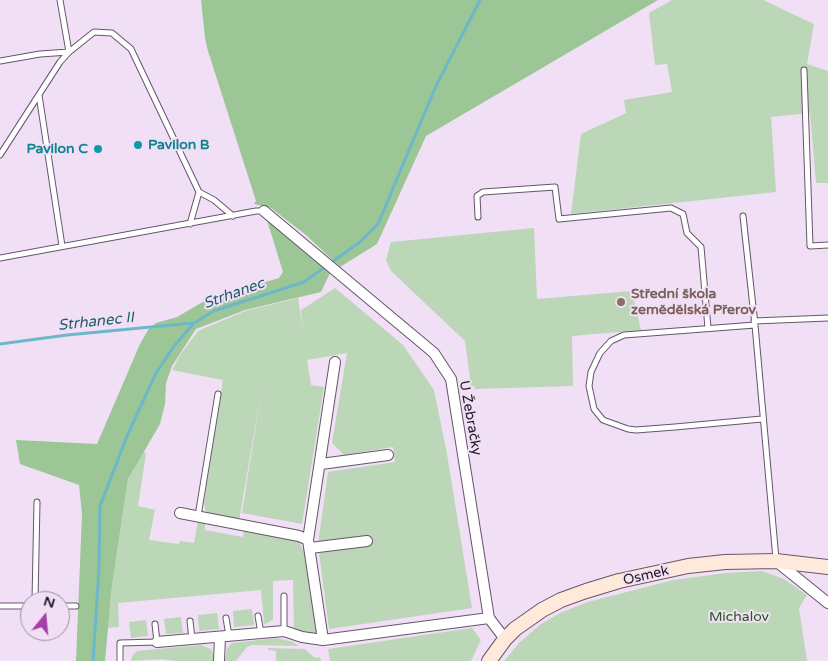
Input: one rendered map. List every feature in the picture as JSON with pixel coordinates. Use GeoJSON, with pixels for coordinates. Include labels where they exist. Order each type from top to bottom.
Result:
{"type":"FeatureCollection","features":[{"type":"Feature","properties":{"kind":"street","name":"U Žebračky"},"geometry":{"type":"LineString","coordinates":[[264,211],[434,353],[451,379],[489,618],[505,638]]}},
{"type":"Feature","properties":{"kind":"street"},"geometry":{"type":"LineString","coordinates":[[323,640],[309,544],[335,362]]}},
{"type":"Feature","properties":{"kind":"street"},"geometry":{"type":"LineString","coordinates":[[320,464],[388,455]]}},
{"type":"Feature","properties":{"kind":"street"},"geometry":{"type":"LineString","coordinates":[[180,513],[299,536],[309,544],[367,541]]}},
{"type":"Feature","properties":{"kind":"street"},"geometry":{"type":"LineString","coordinates":[[776,561],[828,603]]}},
{"type":"Feature","properties":{"kind":"street","name":"Osmek"},"geometry":{"type":"LineString","coordinates":[[489,661],[505,638],[526,620],[542,610],[561,600],[619,581],[688,566],[725,562],[776,561],[828,567]]}},
{"type":"Feature","properties":{"kind":"street"},"geometry":{"type":"LineString","coordinates":[[157,642],[284,632],[323,640],[489,618]]}},
{"type":"Feature","properties":{"kind":"street"},"geometry":{"type":"LineString","coordinates":[[219,661],[224,636]]}},
{"type":"Feature","properties":{"kind":"lane"},"geometry":{"type":"LineString","coordinates":[[60,0],[69,52]]}},
{"type":"Feature","properties":{"kind":"lane"},"geometry":{"type":"LineString","coordinates":[[0,155],[60,62],[69,52],[94,32],[112,33],[131,49],[199,192],[214,200],[233,216]]}},
{"type":"Feature","properties":{"kind":"lane"},"geometry":{"type":"LineString","coordinates":[[0,61],[40,54],[69,52]]}},
{"type":"Feature","properties":{"kind":"lane"},"geometry":{"type":"LineString","coordinates":[[804,70],[810,246],[828,245]]}},
{"type":"Feature","properties":{"kind":"lane"},"geometry":{"type":"LineString","coordinates":[[39,94],[62,246]]}},
{"type":"Feature","properties":{"kind":"lane"},"geometry":{"type":"LineString","coordinates":[[478,217],[477,196],[483,192],[555,187],[559,219],[671,208],[683,214],[687,233],[701,247],[708,328]]}},
{"type":"Feature","properties":{"kind":"lane"},"geometry":{"type":"LineString","coordinates":[[190,224],[199,192]]}},
{"type":"Feature","properties":{"kind":"lane"},"geometry":{"type":"LineString","coordinates":[[0,258],[264,211]]}},
{"type":"Feature","properties":{"kind":"lane"},"geometry":{"type":"LineString","coordinates":[[743,216],[755,323],[776,561]]}},
{"type":"Feature","properties":{"kind":"lane"},"geometry":{"type":"LineString","coordinates":[[762,419],[636,430],[603,420],[594,409],[589,386],[591,372],[600,353],[611,342],[624,334],[828,318]]}},
{"type":"Feature","properties":{"kind":"lane"},"geometry":{"type":"LineString","coordinates":[[198,516],[218,394]]}},
{"type":"Feature","properties":{"kind":"lane"},"geometry":{"type":"LineString","coordinates":[[35,591],[37,502]]}},
{"type":"Feature","properties":{"kind":"lane"},"geometry":{"type":"LineString","coordinates":[[284,596],[284,632]]}},
{"type":"Feature","properties":{"kind":"lane"},"geometry":{"type":"LineString","coordinates":[[0,606],[20,606]]}},
{"type":"Feature","properties":{"kind":"lane"},"geometry":{"type":"LineString","coordinates":[[70,606],[76,606]]}},
{"type":"Feature","properties":{"kind":"lane"},"geometry":{"type":"LineString","coordinates":[[258,616],[261,634]]}},
{"type":"Feature","properties":{"kind":"lane"},"geometry":{"type":"LineString","coordinates":[[224,636],[226,618]]}},
{"type":"Feature","properties":{"kind":"lane"},"geometry":{"type":"LineString","coordinates":[[190,621],[192,639]]}},
{"type":"Feature","properties":{"kind":"lane"},"geometry":{"type":"LineString","coordinates":[[120,661],[120,643],[157,642],[155,624]]}},
{"type":"Feature","properties":{"kind":"green space"},"geometry":{"type":"Polygon","coordinates":[[[201,0],[658,0],[426,136],[377,244],[340,267],[306,235],[271,208],[254,204],[256,201],[208,51],[201,0]]]}},
{"type":"Feature","properties":{"kind":"green space"},"geometry":{"type":"Polygon","coordinates":[[[672,0],[763,0],[814,24],[807,64],[828,71],[828,183],[816,183],[810,113],[771,117],[776,192],[571,214],[581,134],[626,113],[624,100],[672,92],[667,64],[655,65],[649,13],[672,0]]]}},
{"type":"Feature","properties":{"kind":"green space"},"geometry":{"type":"Polygon","coordinates":[[[267,220],[271,220],[330,273],[321,292],[245,310],[196,329],[172,366],[166,383],[165,404],[160,424],[128,479],[112,585],[105,661],[76,661],[82,514],[79,485],[20,464],[16,440],[97,444],[140,344],[148,330],[156,323],[177,317],[206,300],[279,278],[283,272],[267,220]]]}},
{"type":"Feature","properties":{"kind":"green space"},"geometry":{"type":"Polygon","coordinates":[[[534,228],[537,299],[632,291],[641,330],[572,336],[573,386],[475,389],[474,386],[471,386],[465,341],[391,271],[386,260],[391,242],[534,228]]]}},
{"type":"Feature","properties":{"kind":"green space"},"geometry":{"type":"Polygon","coordinates":[[[335,288],[403,345],[434,390],[447,454],[472,608],[329,629],[319,553],[371,544],[370,538],[318,544],[328,472],[395,462],[393,447],[344,455],[332,443],[347,353],[307,360],[311,385],[324,387],[302,524],[242,513],[262,387],[239,521],[209,515],[206,512],[204,504],[206,488],[223,380],[172,370],[180,355],[198,331],[245,311],[298,298],[303,330],[301,310],[335,288]]]}},
{"type":"Feature","properties":{"kind":"green space"},"geometry":{"type":"Polygon","coordinates":[[[143,452],[146,453],[138,506],[155,510],[149,540],[179,544],[180,541],[194,543],[198,521],[205,522],[205,530],[243,537],[244,529],[298,540],[307,557],[318,634],[294,632],[293,580],[273,581],[273,619],[268,623],[264,624],[261,590],[118,603],[119,627],[108,628],[112,585],[128,479],[143,452]]]}},
{"type":"Feature","properties":{"kind":"green space","name":"Michalov"},"geometry":{"type":"Polygon","coordinates":[[[762,571],[784,579],[807,595],[799,608],[807,661],[504,661],[519,643],[541,624],[560,613],[588,602],[673,580],[726,573],[762,571]]]}},
{"type":"Feature","properties":{"kind":"green space"},"geometry":{"type":"Polygon","coordinates":[[[252,609],[254,625],[234,627],[233,611],[252,609]]]}},
{"type":"Feature","properties":{"kind":"green space"},"geometry":{"type":"Polygon","coordinates":[[[217,613],[219,629],[199,631],[198,615],[217,613]]]}},
{"type":"Feature","properties":{"kind":"green space"},"geometry":{"type":"Polygon","coordinates":[[[181,617],[183,633],[166,634],[164,619],[181,617]]]}},
{"type":"Feature","properties":{"kind":"green space"},"geometry":{"type":"Polygon","coordinates":[[[146,620],[148,636],[131,638],[129,622],[146,620]]]}},
{"type":"Feature","properties":{"kind":"green space"},"geometry":{"type":"Polygon","coordinates":[[[472,628],[481,640],[471,661],[330,661],[328,649],[472,628]]]}},
{"type":"Feature","properties":{"kind":"green space"},"geometry":{"type":"Polygon","coordinates":[[[277,638],[293,642],[299,646],[251,645],[247,647],[236,661],[225,661],[227,648],[232,643],[277,638]]]}},
{"type":"Feature","properties":{"kind":"green space"},"geometry":{"type":"Polygon","coordinates":[[[201,645],[211,649],[214,661],[161,659],[131,661],[132,656],[137,651],[201,645]]]}},
{"type":"Feature","properties":{"kind":"green space"},"geometry":{"type":"Polygon","coordinates":[[[268,648],[305,649],[315,658],[320,657],[321,661],[276,661],[276,651],[268,650],[268,648]]]}},
{"type":"Feature","properties":{"kind":"waterway","name":"Strhanec"},"geometry":{"type":"LineString","coordinates":[[93,661],[99,568],[100,506],[127,436],[156,373],[174,346],[194,323],[214,311],[304,282],[360,242],[378,224],[436,86],[480,0]]}},
{"type":"Feature","properties":{"kind":"waterway","name":"Strhanec II"},"geometry":{"type":"LineString","coordinates":[[0,344],[67,335],[193,323]]}},
{"type":"Feature","properties":{"kind":"place","name":"Pavilon B"},"geometry":{"type":"Point","coordinates":[138,145]}},
{"type":"Feature","properties":{"kind":"place","name":"Pavilon C"},"geometry":{"type":"Point","coordinates":[98,149]}},
{"type":"Feature","properties":{"kind":"place","name":"Střední škola zemědělská Přerov"},"geometry":{"type":"Point","coordinates":[621,302]}}]}
